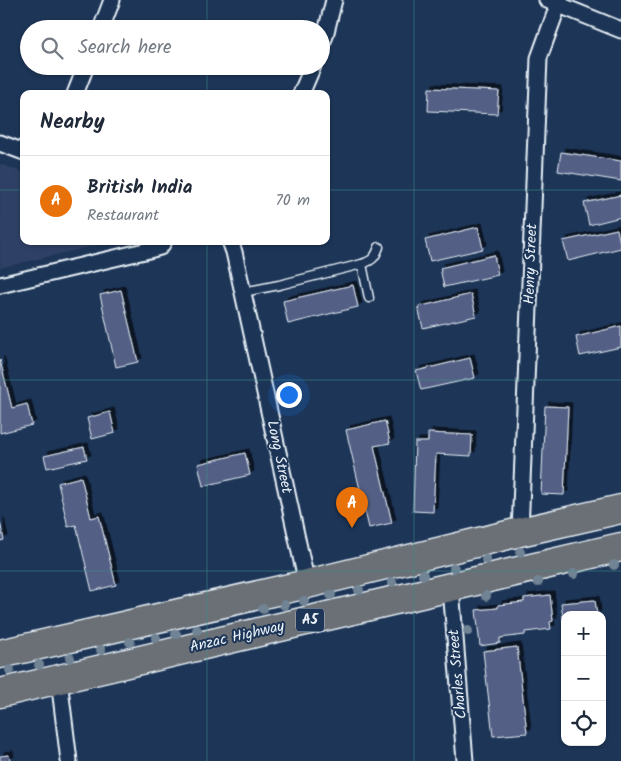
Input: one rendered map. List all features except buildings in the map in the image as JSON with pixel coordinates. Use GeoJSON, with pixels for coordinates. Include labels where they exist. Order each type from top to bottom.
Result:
{"type":"FeatureCollection","features":[{"type":"Feature","properties":{"kind":"highway","name":"A5"},"geometry":{"type":"LineString","coordinates":[[0,654],[615,511]]}},
{"type":"Feature","properties":{"kind":"highway"},"geometry":{"type":"LineString","coordinates":[[615,511],[620,547]]}},
{"type":"Feature","properties":{"kind":"highway","name":"Anzac Highway"},"geometry":{"type":"LineString","coordinates":[[0,693],[620,547]]}},
{"type":"Feature","properties":{"kind":"highway"},"geometry":{"type":"LineString","coordinates":[[226,602],[233,638]]}},
{"type":"Feature","properties":{"kind":"street"},"geometry":{"type":"LineString","coordinates":[[104,20],[112,0]]}},
{"type":"Feature","properties":{"kind":"street"},"geometry":{"type":"LineString","coordinates":[[329,20],[334,0]]}},
{"type":"Feature","properties":{"kind":"street"},"geometry":{"type":"LineString","coordinates":[[555,2],[621,30]]}},
{"type":"Feature","properties":{"kind":"street","name":"Henry Street"},"geometry":{"type":"LineString","coordinates":[[520,532],[539,58],[555,2]]}},
{"type":"Feature","properties":{"kind":"street"},"geometry":{"type":"LineString","coordinates":[[77,90],[82,75]]}},
{"type":"Feature","properties":{"kind":"street"},"geometry":{"type":"LineString","coordinates":[[303,90],[309,75]]}},
{"type":"Feature","properties":{"kind":"street"},"geometry":{"type":"LineString","coordinates":[[0,143],[20,150]]}},
{"type":"Feature","properties":{"kind":"street"},"geometry":{"type":"LineString","coordinates":[[0,285],[149,250],[161,245]]}},
{"type":"Feature","properties":{"kind":"street","name":"Long Street"},"geometry":{"type":"LineString","coordinates":[[234,245],[307,584]]}},
{"type":"Feature","properties":{"kind":"street","name":"Charles Street"},"geometry":{"type":"LineString","coordinates":[[451,588],[465,761]]}},
{"type":"Feature","properties":{"kind":"street"},"geometry":{"type":"LineString","coordinates":[[59,680],[69,761]]}},
{"type":"Feature","properties":{"kind":"lane"},"geometry":{"type":"LineString","coordinates":[[243,292],[362,264],[372,260],[377,253],[378,247]]}},
{"type":"Feature","properties":{"kind":"lane"},"geometry":{"type":"LineString","coordinates":[[362,264],[369,298]]}},
{"type":"Feature","properties":{"kind":"shaded area"},"geometry":{"type":"Polygon","coordinates":[[[0,164],[20,172],[20,245],[98,245],[0,268],[0,164]]]}},
{"type":"Feature","properties":{"kind":"place","name":"British India"},"geometry":{"type":"Point","coordinates":[352,528]}}]}
